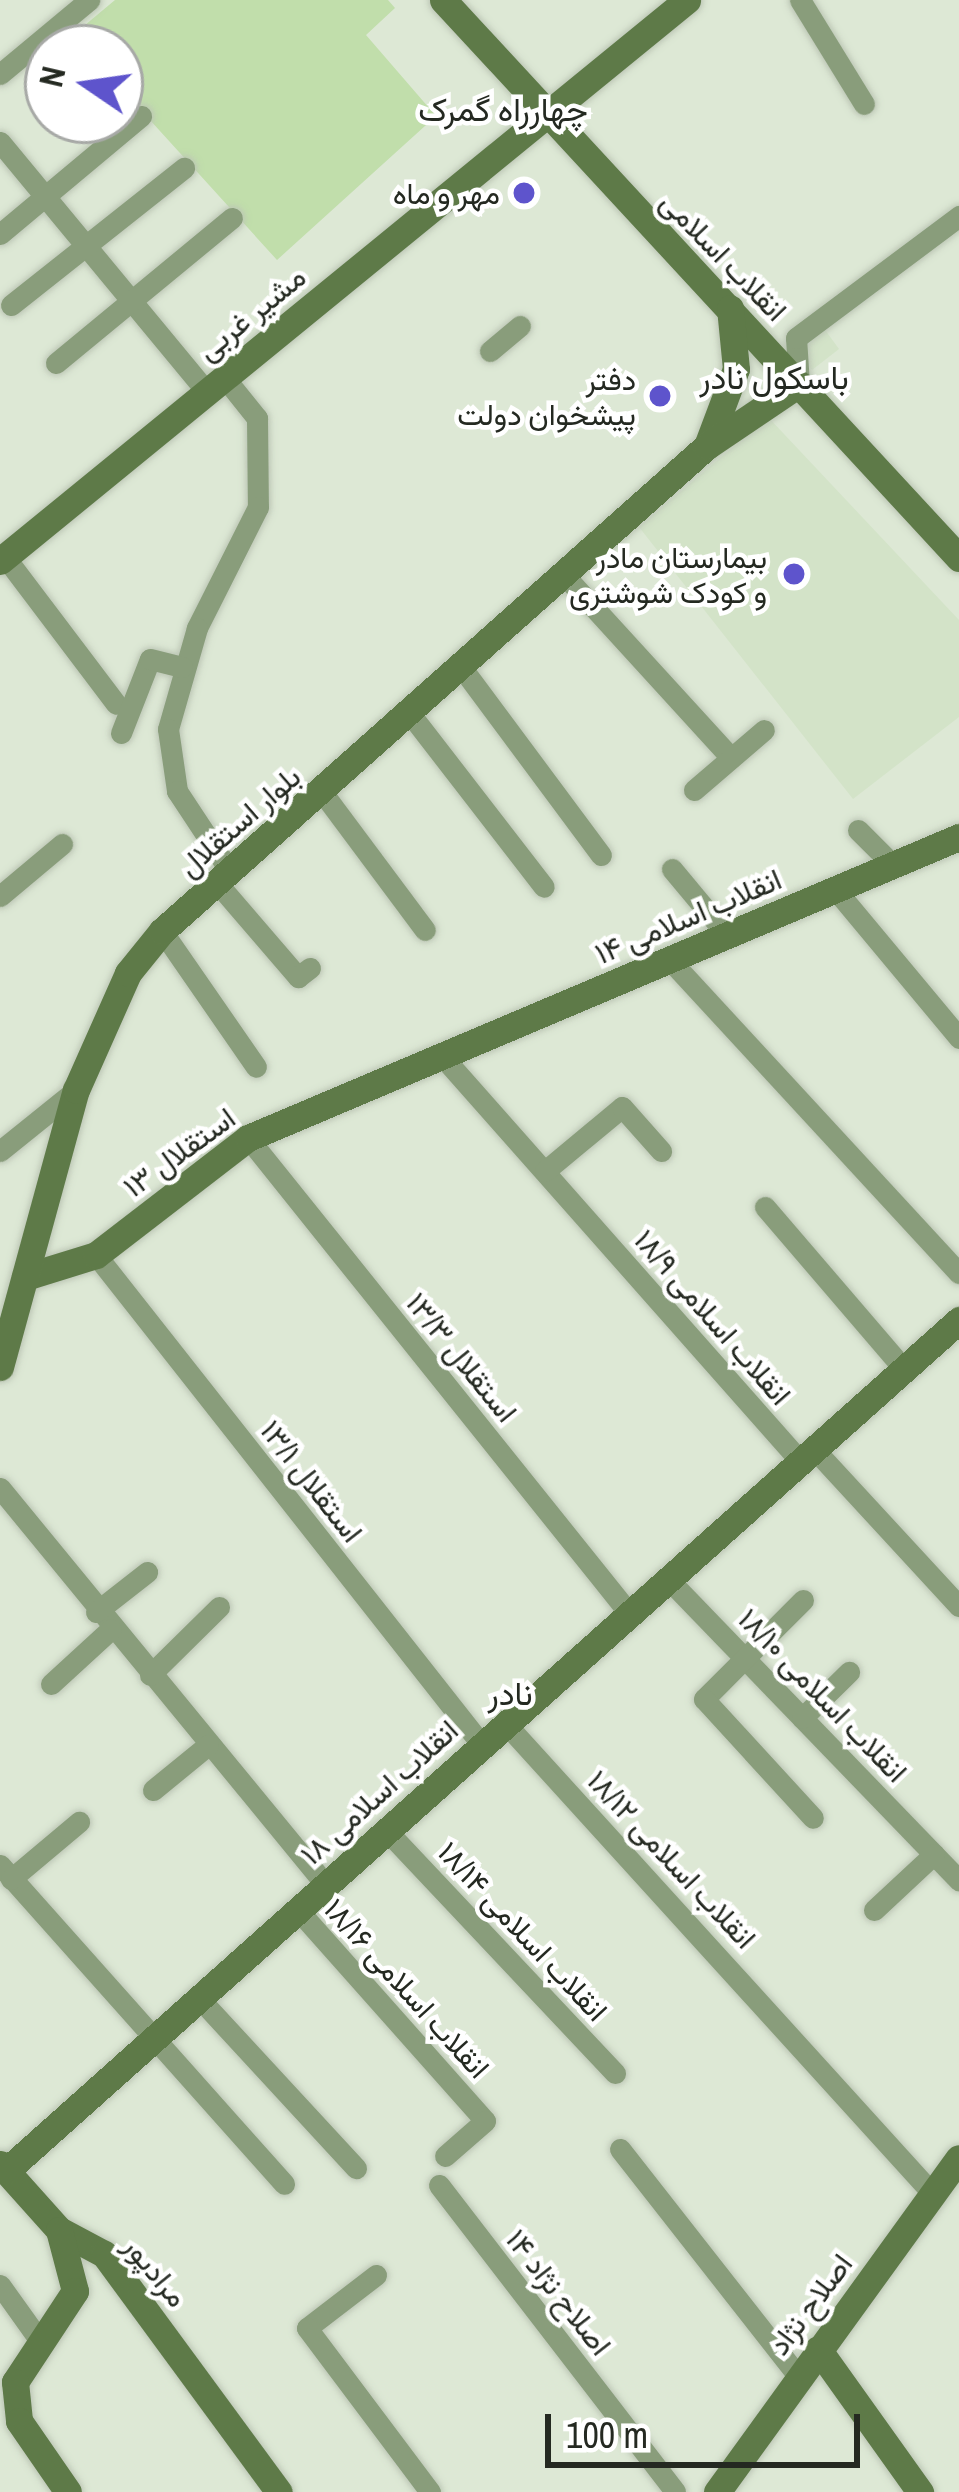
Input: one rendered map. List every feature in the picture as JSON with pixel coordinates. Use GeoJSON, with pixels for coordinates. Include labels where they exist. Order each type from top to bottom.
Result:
{"type":"FeatureCollection","features":[{"type":"Feature","properties":{"kind":"main road","name":"انقلاب اسلامی"},"geometry":{"type":"LineString","coordinates":[[442,0],[541,115],[730,308],[959,559]]}},
{"type":"Feature","properties":{"kind":"main road","name":"مشیر غربی"},"geometry":{"type":"LineString","coordinates":[[3,559],[687,0]]}},
{"type":"Feature","properties":{"kind":"main road"},"geometry":{"type":"LineString","coordinates":[[707,446],[736,369],[730,308]]}},
{"type":"Feature","properties":{"kind":"main road","name":"بلوار استقلال"},"geometry":{"type":"LineString","coordinates":[[0,1367],[5,1319],[25,1277],[76,1090],[128,973],[162,931],[411,715],[707,446],[799,384]]}},
{"type":"Feature","properties":{"kind":"main road","name":"۱۴ انقلاب اسلامی"},"geometry":{"type":"LineString","coordinates":[[442,1056],[959,837]]}},
{"type":"Feature","properties":{"kind":"main road","name":"۱۳ استقلال"},"geometry":{"type":"LineString","coordinates":[[25,1277],[96,1255],[248,1138],[442,1056]]}},
{"type":"Feature","properties":{"kind":"main road","name":"۱۸ انقلاب اسلامی"},"geometry":{"type":"LineString","coordinates":[[3,2167],[959,1320]]}},
{"type":"Feature","properties":{"kind":"main road","name":"اصلاح نژاد"},"geometry":{"type":"LineString","coordinates":[[718,2492],[959,2158]]}},
{"type":"Feature","properties":{"kind":"main road"},"geometry":{"type":"LineString","coordinates":[[3,2167],[59,2230],[75,2291],[15,2382],[10,2428],[68,2492]]}},
{"type":"Feature","properties":{"kind":"main road","name":"مرادپور"},"geometry":{"type":"LineString","coordinates":[[59,2230],[104,2254],[279,2492]]}},
{"type":"Feature","properties":{"kind":"main road"},"geometry":{"type":"LineString","coordinates":[[818,2349],[920,2492]]}},
{"type":"Feature","properties":{"kind":"street"},"geometry":{"type":"LineString","coordinates":[[0,74],[89,0]]}},
{"type":"Feature","properties":{"kind":"street"},"geometry":{"type":"LineString","coordinates":[[800,0],[864,104]]}},
{"type":"Feature","properties":{"kind":"street"},"geometry":{"type":"LineString","coordinates":[[0,142],[131,300],[216,385],[257,418],[263,471],[258,507],[171,699],[169,760],[196,827],[225,878],[298,977],[310,968]]}},
{"type":"Feature","properties":{"kind":"street"},"geometry":{"type":"LineString","coordinates":[[0,234],[108,144]]}},
{"type":"Feature","properties":{"kind":"street"},"geometry":{"type":"LineString","coordinates":[[11,305],[184,168]]}},
{"type":"Feature","properties":{"kind":"street"},"geometry":{"type":"LineString","coordinates":[[799,384],[796,338],[959,216]]}},
{"type":"Feature","properties":{"kind":"street"},"geometry":{"type":"LineString","coordinates":[[56,363],[232,218]]}},
{"type":"Feature","properties":{"kind":"street"},"geometry":{"type":"LineString","coordinates":[[490,351],[520,326]]}},
{"type":"Feature","properties":{"kind":"street"},"geometry":{"type":"LineString","coordinates":[[3,559],[116,704]]}},
{"type":"Feature","properties":{"kind":"street"},"geometry":{"type":"LineString","coordinates":[[565,576],[731,758]]}},
{"type":"Feature","properties":{"kind":"street"},"geometry":{"type":"LineString","coordinates":[[122,733],[150,659],[182,668]]}},
{"type":"Feature","properties":{"kind":"street"},"geometry":{"type":"LineString","coordinates":[[462,668],[601,855]]}},
{"type":"Feature","properties":{"kind":"street"},"geometry":{"type":"LineString","coordinates":[[411,715],[544,886]]}},
{"type":"Feature","properties":{"kind":"street"},"geometry":{"type":"LineString","coordinates":[[694,790],[764,730]]}},
{"type":"Feature","properties":{"kind":"street"},"geometry":{"type":"LineString","coordinates":[[322,793],[425,930]]}},
{"type":"Feature","properties":{"kind":"street"},"geometry":{"type":"LineString","coordinates":[[858,830],[892,865]]}},
{"type":"Feature","properties":{"kind":"street"},"geometry":{"type":"LineString","coordinates":[[0,896],[62,844]]}},
{"type":"Feature","properties":{"kind":"street"},"geometry":{"type":"LineString","coordinates":[[672,869],[727,935]]}},
{"type":"Feature","properties":{"kind":"street"},"geometry":{"type":"LineString","coordinates":[[835,890],[959,1038]]}},
{"type":"Feature","properties":{"kind":"street"},"geometry":{"type":"LineString","coordinates":[[162,931],[256,1067]]}},
{"type":"Feature","properties":{"kind":"street"},"geometry":{"type":"LineString","coordinates":[[670,960],[839,1149],[959,1273]]}},
{"type":"Feature","properties":{"kind":"street","name":"۱۸/۹ انقلاب اسلامی"},"geometry":{"type":"LineString","coordinates":[[442,1056],[807,1455],[954,1590]]}},
{"type":"Feature","properties":{"kind":"street"},"geometry":{"type":"LineString","coordinates":[[0,1151],[76,1090]]}},
{"type":"Feature","properties":{"kind":"street"},"geometry":{"type":"LineString","coordinates":[[545,1171],[622,1108],[661,1151]]}},
{"type":"Feature","properties":{"kind":"street","name":"۱۳/۳ استقلال"},"geometry":{"type":"LineString","coordinates":[[248,1138],[629,1613]]}},
{"type":"Feature","properties":{"kind":"street"},"geometry":{"type":"LineString","coordinates":[[765,1207],[904,1369]]}},
{"type":"Feature","properties":{"kind":"street","name":"۱۳/۱ استقلال"},"geometry":{"type":"LineString","coordinates":[[96,1255],[482,1745]]}},
{"type":"Feature","properties":{"kind":"street"},"geometry":{"type":"LineString","coordinates":[[0,1488],[150,1676],[326,1884]]}},
{"type":"Feature","properties":{"kind":"street"},"geometry":{"type":"LineString","coordinates":[[51,1684],[147,1572]]}},
{"type":"Feature","properties":{"kind":"street","name":"۱۸/۱۰ انقلاب اسلامی"},"geometry":{"type":"LineString","coordinates":[[668,1579],[959,1880]]}},
{"type":"Feature","properties":{"kind":"street"},"geometry":{"type":"LineString","coordinates":[[803,1600],[704,1699],[813,1818]]}},
{"type":"Feature","properties":{"kind":"street"},"geometry":{"type":"LineString","coordinates":[[150,1676],[219,1607]]}},
{"type":"Feature","properties":{"kind":"street"},"geometry":{"type":"LineString","coordinates":[[802,1718],[848,1672]]}},
{"type":"Feature","properties":{"kind":"street","name":"۱۸/۱۲ انقلاب اسلامی"},"geometry":{"type":"LineString","coordinates":[[506,1724],[933,2194]]}},
{"type":"Feature","properties":{"kind":"street"},"geometry":{"type":"LineString","coordinates":[[153,1790],[208,1745]]}},
{"type":"Feature","properties":{"kind":"street"},"geometry":{"type":"LineString","coordinates":[[80,1822],[6,1872],[284,2184]]}},
{"type":"Feature","properties":{"kind":"street","name":"۱۸/۱۴ انقلاب اسلامی"},"geometry":{"type":"LineString","coordinates":[[386,1830],[615,2073]]}},
{"type":"Feature","properties":{"kind":"street"},"geometry":{"type":"LineString","coordinates":[[874,1910],[934,1854]]}},
{"type":"Feature","properties":{"kind":"street","name":"۱۸/۱۶ انقلاب اسلامی"},"geometry":{"type":"LineString","coordinates":[[297,1909],[485,2121],[446,2156]]}},
{"type":"Feature","properties":{"kind":"street"},"geometry":{"type":"LineString","coordinates":[[198,1997],[356,2168]]}},
{"type":"Feature","properties":{"kind":"street"},"geometry":{"type":"LineString","coordinates":[[620,2149],[798,2376]]}},
{"type":"Feature","properties":{"kind":"street","name":"۱۴ اصلاح نژاد"},"geometry":{"type":"LineString","coordinates":[[439,2185],[675,2492]]}},
{"type":"Feature","properties":{"kind":"street"},"geometry":{"type":"LineString","coordinates":[[376,2275],[307,2328],[430,2492]]}},
{"type":"Feature","properties":{"kind":"street"},"geometry":{"type":"LineString","coordinates":[[0,2285],[40,2341]]}},
{"type":"Feature","properties":{"kind":"shaded area"},"geometry":{"type":"Polygon","coordinates":[[[823,327],[839,349],[812,370],[795,348],[823,327]]]}},
{"type":"Feature","properties":{"kind":"shaded area","name":"بیمارستان مادر و کودک شوشتری"},"geometry":{"type":"Polygon","coordinates":[[[768,417],[959,620],[959,717],[853,799],[639,527],[768,417]]]}},
{"type":"Feature","properties":{"kind":"green space"},"geometry":{"type":"Polygon","coordinates":[[[115,0],[388,0],[395,8],[366,35],[436,116],[277,260],[144,113],[144,24],[86,24],[115,0]]]}},
{"type":"Feature","properties":{"kind":"place","name":"مهر و ماه"},"geometry":{"type":"Point","coordinates":[524,193]}},
{"type":"Feature","properties":{"kind":"place","name":"دفتر پیشخوان دولت"},"geometry":{"type":"Point","coordinates":[660,396]}},
{"type":"Feature","properties":{"kind":"place","name":"بیمارستان مادر و کودک شوشتری"},"geometry":{"type":"Point","coordinates":[794,574]}},
{"type":"Feature","properties":{"kind":"district","name":"چهارراه گمرک"},"geometry":{"type":"Point","coordinates":[503,110]}},
{"type":"Feature","properties":{"kind":"district","name":"باسکول نادر"},"geometry":{"type":"Point","coordinates":[774,378]}},
{"type":"Feature","properties":{"kind":"district","name":"نادر"},"geometry":{"type":"Point","coordinates":[510,1694]}}]}
